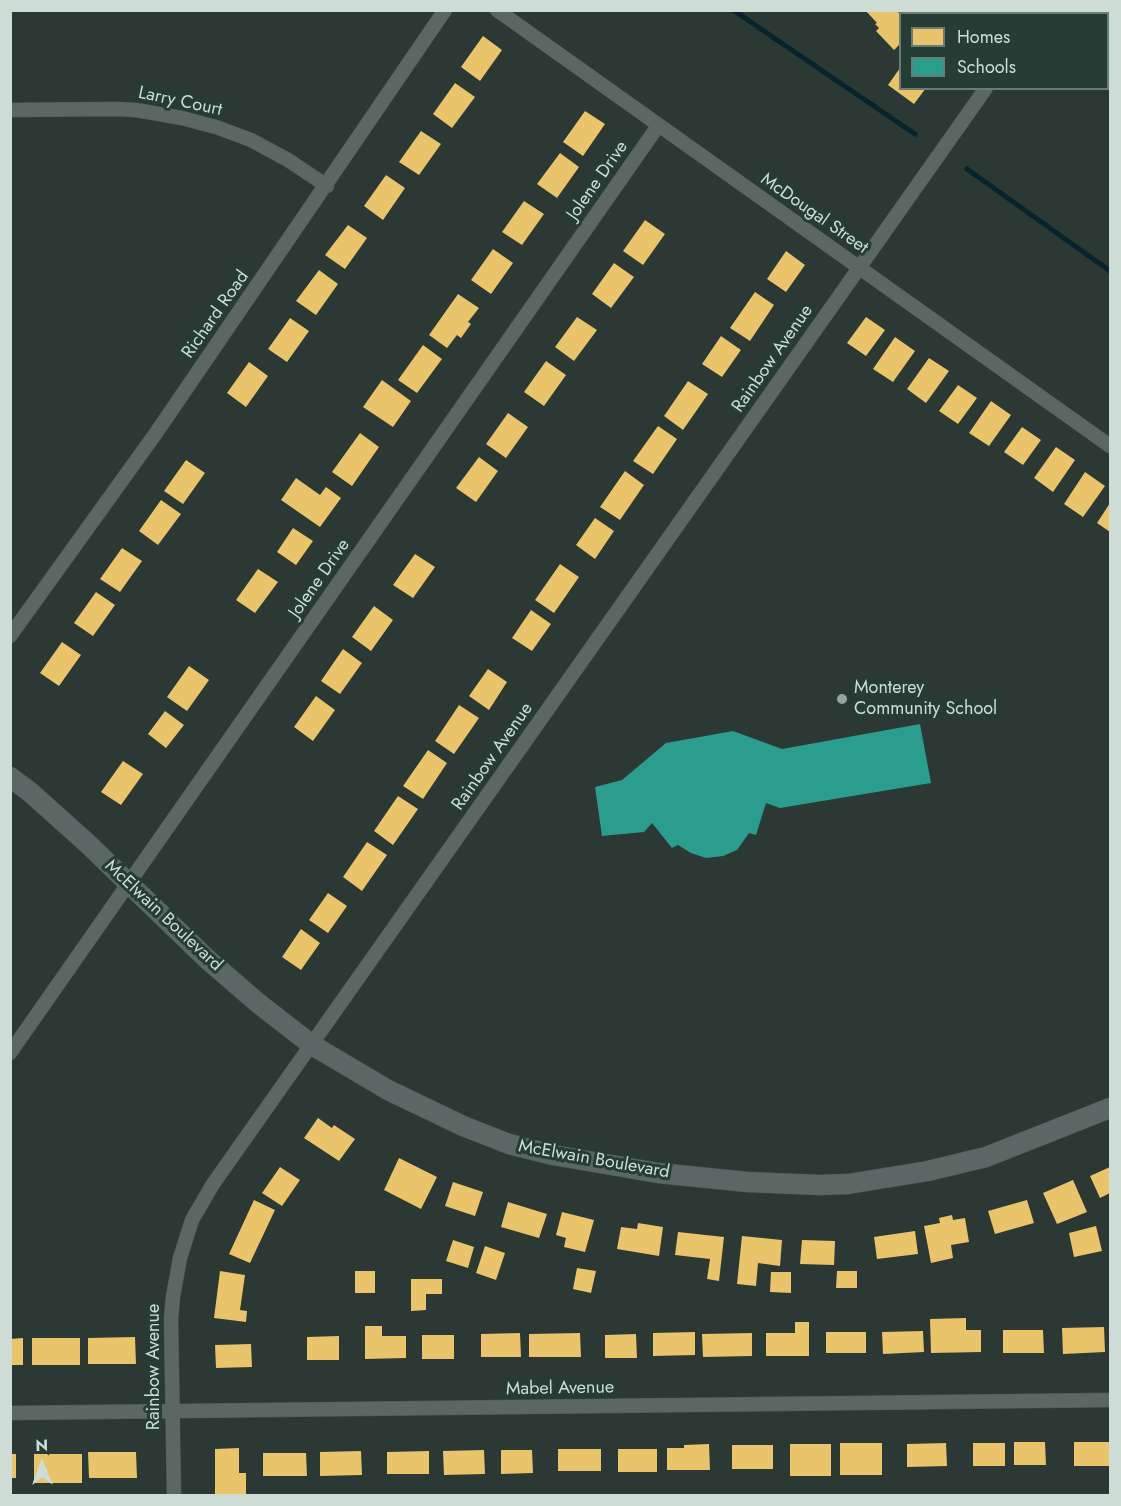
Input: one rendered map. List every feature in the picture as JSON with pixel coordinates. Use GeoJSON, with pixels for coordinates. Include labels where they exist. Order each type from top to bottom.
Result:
{"type":"FeatureCollection","features":[{"type":"Feature","properties":{"kind":"street","name":"Richard Road"},"geometry":{"type":"LineString","coordinates":[[10,636],[156,433],[327,186],[445,10]]}},
{"type":"Feature","properties":{"kind":"street","name":"McDougal Street"},"geometry":{"type":"LineString","coordinates":[[497,10],[1110,446]]}},
{"type":"Feature","properties":{"kind":"street","name":"Rainbow Avenue"},"geometry":{"type":"LineString","coordinates":[[174,1496],[172,1308],[180,1258],[192,1220],[213,1184],[985,90]]}},
{"type":"Feature","properties":{"kind":"street","name":"Larry Court"},"geometry":{"type":"LineString","coordinates":[[10,110],[126,109],[182,118],[251,140],[288,160],[327,186]]}},
{"type":"Feature","properties":{"kind":"street","name":"Jolene Drive"},"geometry":{"type":"LineString","coordinates":[[10,1053],[658,126]]}},
{"type":"Feature","properties":{"kind":"street","name":"McElwain Boulevard"},"geometry":{"type":"LineString","coordinates":[[10,777],[88,844],[216,966],[258,1003],[312,1045],[408,1100],[463,1126],[509,1144],[553,1155],[658,1173],[747,1182],[848,1184],[928,1172],[986,1157],[1110,1107]]}},
{"type":"Feature","properties":{"kind":"street","name":"Mabel Avenue"},"geometry":{"type":"LineString","coordinates":[[10,1413],[1110,1400]]}},
{"type":"Feature","properties":{"kind":"building: Homes"},"geometry":{"type":"Polygon","coordinates":[[[865,10],[897,10],[899,13],[899,45],[894,50],[876,31],[879,28],[875,24],[877,23],[865,10]]]}},
{"type":"Feature","properties":{"kind":"building: Homes"},"geometry":{"type":"Polygon","coordinates":[[[483,36],[502,50],[480,81],[461,67],[483,36]]]}},
{"type":"Feature","properties":{"kind":"building: Homes"},"geometry":{"type":"Polygon","coordinates":[[[899,69],[899,90],[924,90],[914,104],[888,85],[899,69]]]}},
{"type":"Feature","properties":{"kind":"building: Homes"},"geometry":{"type":"Polygon","coordinates":[[[455,83],[475,97],[452,128],[433,114],[455,83]]]}},
{"type":"Feature","properties":{"kind":"building: Homes"},"geometry":{"type":"Polygon","coordinates":[[[585,111],[605,124],[583,156],[563,142],[585,111]]]}},
{"type":"Feature","properties":{"kind":"building: Homes"},"geometry":{"type":"Polygon","coordinates":[[[421,131],[441,144],[419,175],[399,162],[421,131]]]}},
{"type":"Feature","properties":{"kind":"building: Homes"},"geometry":{"type":"Polygon","coordinates":[[[560,153],[579,167],[557,198],[537,184],[560,153]]]}},
{"type":"Feature","properties":{"kind":"building: Homes"},"geometry":{"type":"Polygon","coordinates":[[[386,175],[405,188],[383,220],[364,206],[386,175]]]}},
{"type":"Feature","properties":{"kind":"building: Homes"},"geometry":{"type":"Polygon","coordinates":[[[524,201],[544,214],[522,245],[502,232],[524,201]]]}},
{"type":"Feature","properties":{"kind":"building: Homes"},"geometry":{"type":"Polygon","coordinates":[[[645,220],[665,234],[643,265],[623,251],[645,220]]]}},
{"type":"Feature","properties":{"kind":"building: Homes"},"geometry":{"type":"Polygon","coordinates":[[[348,225],[367,238],[345,269],[325,255],[348,225]]]}},
{"type":"Feature","properties":{"kind":"building: Homes"},"geometry":{"type":"Polygon","coordinates":[[[493,249],[513,263],[491,294],[471,280],[493,249]]]}},
{"type":"Feature","properties":{"kind":"building: Homes"},"geometry":{"type":"Polygon","coordinates":[[[786,251],[805,265],[786,292],[767,279],[786,251]]]}},
{"type":"Feature","properties":{"kind":"building: Homes"},"geometry":{"type":"Polygon","coordinates":[[[614,263],[634,277],[611,308],[592,294],[614,263]]]}},
{"type":"Feature","properties":{"kind":"building: Homes"},"geometry":{"type":"Polygon","coordinates":[[[319,270],[338,284],[316,315],[296,301],[319,270]]]}},
{"type":"Feature","properties":{"kind":"building: Homes"},"geometry":{"type":"Polygon","coordinates":[[[755,292],[774,305],[750,341],[730,328],[755,292]]]}},
{"type":"Feature","properties":{"kind":"building: Homes"},"geometry":{"type":"Polygon","coordinates":[[[458,294],[479,308],[468,322],[471,324],[461,338],[457,335],[447,348],[429,335],[458,294]]]}},
{"type":"Feature","properties":{"kind":"building: Homes"},"geometry":{"type":"Polygon","coordinates":[[[577,317],[597,330],[574,361],[555,347],[577,317]]]}},
{"type":"Feature","properties":{"kind":"building: Homes"},"geometry":{"type":"Polygon","coordinates":[[[866,317],[885,330],[866,356],[847,343],[866,317]]]}},
{"type":"Feature","properties":{"kind":"building: Homes"},"geometry":{"type":"Polygon","coordinates":[[[290,318],[309,331],[287,362],[268,349],[290,318]]]}},
{"type":"Feature","properties":{"kind":"building: Homes"},"geometry":{"type":"Polygon","coordinates":[[[721,336],[741,350],[722,377],[702,364],[721,336]]]}},
{"type":"Feature","properties":{"kind":"building: Homes"},"geometry":{"type":"Polygon","coordinates":[[[895,337],[915,351],[893,382],[873,369],[895,337]]]}},
{"type":"Feature","properties":{"kind":"building: Homes"},"geometry":{"type":"Polygon","coordinates":[[[423,345],[442,359],[417,393],[398,380],[423,345]]]}},
{"type":"Feature","properties":{"kind":"building: Homes"},"geometry":{"type":"Polygon","coordinates":[[[929,358],[949,371],[926,403],[907,389],[929,358]]]}},
{"type":"Feature","properties":{"kind":"building: Homes"},"geometry":{"type":"Polygon","coordinates":[[[546,361],[566,375],[544,406],[524,392],[546,361]]]}},
{"type":"Feature","properties":{"kind":"building: Homes"},"geometry":{"type":"Polygon","coordinates":[[[249,362],[268,376],[246,407],[227,393],[249,362]]]}},
{"type":"Feature","properties":{"kind":"building: Homes"},"geometry":{"type":"Polygon","coordinates":[[[382,380],[411,401],[393,427],[363,407],[382,380]]]}},
{"type":"Feature","properties":{"kind":"building: Homes"},"geometry":{"type":"Polygon","coordinates":[[[688,381],[708,394],[683,430],[664,416],[688,381]]]}},
{"type":"Feature","properties":{"kind":"building: Homes"},"geometry":{"type":"Polygon","coordinates":[[[958,385],[977,398],[958,424],[939,411],[958,385]]]}},
{"type":"Feature","properties":{"kind":"building: Homes"},"geometry":{"type":"Polygon","coordinates":[[[991,401],[1011,415],[989,446],[969,433],[991,401]]]}},
{"type":"Feature","properties":{"kind":"building: Homes"},"geometry":{"type":"Polygon","coordinates":[[[508,413],[528,427],[506,458],[486,444],[508,413]]]}},
{"type":"Feature","properties":{"kind":"building: Homes"},"geometry":{"type":"Polygon","coordinates":[[[658,426],[677,439],[653,474],[633,461],[658,426]]]}},
{"type":"Feature","properties":{"kind":"building: Homes"},"geometry":{"type":"Polygon","coordinates":[[[1022,427],[1041,440],[1023,465],[1004,452],[1022,427]]]}},
{"type":"Feature","properties":{"kind":"building: Homes"},"geometry":{"type":"Polygon","coordinates":[[[360,433],[379,447],[352,486],[332,472],[360,433]]]}},
{"type":"Feature","properties":{"kind":"building: Homes"},"geometry":{"type":"Polygon","coordinates":[[[1056,447],[1075,460],[1053,492],[1034,478],[1056,447]]]}},
{"type":"Feature","properties":{"kind":"building: Homes"},"geometry":{"type":"Polygon","coordinates":[[[479,457],[498,471],[476,502],[456,488],[479,457]]]}},
{"type":"Feature","properties":{"kind":"building: Homes"},"geometry":{"type":"Polygon","coordinates":[[[186,460],[205,473],[183,504],[164,491],[186,460]]]}},
{"type":"Feature","properties":{"kind":"building: Homes"},"geometry":{"type":"Polygon","coordinates":[[[625,471],[644,485],[620,520],[600,507],[625,471]]]}},
{"type":"Feature","properties":{"kind":"building: Homes"},"geometry":{"type":"Polygon","coordinates":[[[1085,472],[1105,486],[1083,517],[1064,504],[1085,472]]]}},
{"type":"Feature","properties":{"kind":"building: Homes"},"geometry":{"type":"Polygon","coordinates":[[[296,478],[320,495],[326,487],[341,498],[320,527],[281,500],[296,478]]]}},
{"type":"Feature","properties":{"kind":"building: Homes"},"geometry":{"type":"Polygon","coordinates":[[[161,500],[181,514],[158,545],[139,531],[161,500]]]}},
{"type":"Feature","properties":{"kind":"building: Homes"},"geometry":{"type":"Polygon","coordinates":[[[1110,503],[1110,532],[1097,523],[1110,503]]]}},
{"type":"Feature","properties":{"kind":"building: Homes"},"geometry":{"type":"Polygon","coordinates":[[[595,518],[614,531],[595,559],[576,545],[595,518]]]}},
{"type":"Feature","properties":{"kind":"building: Homes"},"geometry":{"type":"Polygon","coordinates":[[[293,528],[313,541],[296,565],[277,552],[293,528]]]}},
{"type":"Feature","properties":{"kind":"building: Homes"},"geometry":{"type":"Polygon","coordinates":[[[122,548],[142,561],[120,592],[100,579],[122,548]]]}},
{"type":"Feature","properties":{"kind":"building: Homes"},"geometry":{"type":"Polygon","coordinates":[[[415,554],[435,567],[413,598],[393,585],[415,554]]]}},
{"type":"Feature","properties":{"kind":"building: Homes"},"geometry":{"type":"Polygon","coordinates":[[[560,564],[579,577],[554,613],[535,600],[560,564]]]}},
{"type":"Feature","properties":{"kind":"building: Homes"},"geometry":{"type":"Polygon","coordinates":[[[258,569],[278,582],[255,613],[236,600],[258,569]]]}},
{"type":"Feature","properties":{"kind":"building: Homes"},"geometry":{"type":"Polygon","coordinates":[[[96,592],[115,605],[93,636],[74,623],[96,592]]]}},
{"type":"Feature","properties":{"kind":"building: Homes"},"geometry":{"type":"Polygon","coordinates":[[[374,606],[393,620],[371,651],[352,637],[374,606]]]}},
{"type":"Feature","properties":{"kind":"building: Homes"},"geometry":{"type":"Polygon","coordinates":[[[531,610],[551,624],[532,651],[512,638],[531,610]]]}},
{"type":"Feature","properties":{"kind":"building: Homes"},"geometry":{"type":"Polygon","coordinates":[[[62,642],[81,655],[59,686],[40,673],[62,642]]]}},
{"type":"Feature","properties":{"kind":"building: Homes"},"geometry":{"type":"Polygon","coordinates":[[[343,649],[362,663],[340,694],[321,681],[343,649]]]}},
{"type":"Feature","properties":{"kind":"building: Homes"},"geometry":{"type":"Polygon","coordinates":[[[189,666],[209,680],[187,711],[167,697],[189,666]]]}},
{"type":"Feature","properties":{"kind":"building: Homes"},"geometry":{"type":"Polygon","coordinates":[[[488,669],[507,682],[489,710],[469,696],[488,669]]]}},
{"type":"Feature","properties":{"kind":"building: Homes"},"geometry":{"type":"Polygon","coordinates":[[[316,696],[335,710],[313,741],[294,727],[316,696]]]}},
{"type":"Feature","properties":{"kind":"building: Homes"},"geometry":{"type":"Polygon","coordinates":[[[459,705],[479,718],[454,754],[435,741],[459,705]]]}},
{"type":"Feature","properties":{"kind":"building: Homes"},"geometry":{"type":"Polygon","coordinates":[[[165,711],[184,725],[166,748],[148,734],[165,711]]]}},
{"type":"Feature","properties":{"kind":"building: Homes"},"geometry":{"type":"Polygon","coordinates":[[[428,750],[447,763],[423,799],[403,786],[428,750]]]}},
{"type":"Feature","properties":{"kind":"building: Homes"},"geometry":{"type":"Polygon","coordinates":[[[123,761],[143,774],[121,805],[101,792],[123,761]]]}},
{"type":"Feature","properties":{"kind":"building: Homes"},"geometry":{"type":"Polygon","coordinates":[[[398,796],[418,809],[393,845],[374,831],[398,796]]]}},
{"type":"Feature","properties":{"kind":"building: Homes"},"geometry":{"type":"Polygon","coordinates":[[[367,842],[387,855],[362,891],[343,877],[367,842]]]}},
{"type":"Feature","properties":{"kind":"building: Homes"},"geometry":{"type":"Polygon","coordinates":[[[328,893],[347,906],[328,933],[309,920],[328,893]]]}},
{"type":"Feature","properties":{"kind":"building: Homes"},"geometry":{"type":"Polygon","coordinates":[[[301,929],[320,943],[301,970],[282,957],[301,929]]]}},
{"type":"Feature","properties":{"kind":"building: Homes"},"geometry":{"type":"Polygon","coordinates":[[[318,1118],[332,1128],[334,1125],[355,1139],[339,1161],[304,1138],[318,1118]]]}},
{"type":"Feature","properties":{"kind":"building: Homes"},"geometry":{"type":"Polygon","coordinates":[[[399,1158],[437,1177],[421,1209],[384,1190],[399,1158]]]}},
{"type":"Feature","properties":{"kind":"building: Homes"},"geometry":{"type":"Polygon","coordinates":[[[280,1167],[300,1180],[282,1206],[262,1193],[280,1167]]]}},
{"type":"Feature","properties":{"kind":"building: Homes"},"geometry":{"type":"Polygon","coordinates":[[[1110,1167],[1110,1193],[1100,1198],[1090,1176],[1110,1167]]]}},
{"type":"Feature","properties":{"kind":"building: Homes"},"geometry":{"type":"Polygon","coordinates":[[[1073,1180],[1087,1212],[1057,1224],[1043,1193],[1073,1180]]]}},
{"type":"Feature","properties":{"kind":"building: Homes"},"geometry":{"type":"Polygon","coordinates":[[[453,1182],[483,1192],[475,1216],[445,1206],[453,1182]]]}},
{"type":"Feature","properties":{"kind":"building: Homes"},"geometry":{"type":"Polygon","coordinates":[[[254,1200],[275,1210],[250,1263],[229,1254],[254,1200]]]}},
{"type":"Feature","properties":{"kind":"building: Homes"},"geometry":{"type":"Polygon","coordinates":[[[1027,1200],[1034,1223],[995,1234],[988,1211],[1027,1200]]]}},
{"type":"Feature","properties":{"kind":"building: Homes"},"geometry":{"type":"Polygon","coordinates":[[[508,1202],[547,1214],[539,1238],[501,1227],[508,1202]]]}},
{"type":"Feature","properties":{"kind":"building: Homes"},"geometry":{"type":"Polygon","coordinates":[[[562,1212],[594,1220],[585,1252],[564,1247],[566,1238],[556,1235],[562,1212]]]}},
{"type":"Feature","properties":{"kind":"building: Homes"},"geometry":{"type":"Polygon","coordinates":[[[952,1215],[953,1220],[965,1218],[969,1242],[951,1245],[953,1258],[931,1263],[924,1226],[940,1223],[939,1218],[952,1215]]]}},
{"type":"Feature","properties":{"kind":"building: Homes"},"geometry":{"type":"Polygon","coordinates":[[[638,1223],[663,1227],[659,1256],[617,1249],[621,1227],[637,1229],[638,1223]]]}},
{"type":"Feature","properties":{"kind":"building: Homes"},"geometry":{"type":"Polygon","coordinates":[[[1096,1226],[1102,1251],[1074,1257],[1069,1233],[1096,1226]]]}},
{"type":"Feature","properties":{"kind":"building: Homes"},"geometry":{"type":"Polygon","coordinates":[[[915,1231],[918,1254],[877,1259],[874,1237],[915,1231]]]}},
{"type":"Feature","properties":{"kind":"building: Homes"},"geometry":{"type":"Polygon","coordinates":[[[678,1232],[724,1237],[719,1281],[707,1279],[710,1259],[675,1255],[678,1232]]]}},
{"type":"Feature","properties":{"kind":"building: Homes"},"geometry":{"type":"Polygon","coordinates":[[[742,1236],[782,1240],[780,1266],[758,1263],[756,1286],[737,1284],[742,1236]]]}},
{"type":"Feature","properties":{"kind":"building: Homes"},"geometry":{"type":"Polygon","coordinates":[[[453,1240],[474,1247],[468,1268],[446,1261],[453,1240]]]}},
{"type":"Feature","properties":{"kind":"building: Homes"},"geometry":{"type":"Polygon","coordinates":[[[802,1240],[835,1241],[834,1265],[800,1264],[802,1240]]]}},
{"type":"Feature","properties":{"kind":"building: Homes"},"geometry":{"type":"Polygon","coordinates":[[[485,1246],[505,1253],[496,1280],[476,1273],[485,1246]]]}},
{"type":"Feature","properties":{"kind":"building: Homes"},"geometry":{"type":"Polygon","coordinates":[[[577,1268],[596,1271],[591,1293],[573,1289],[577,1268]]]}},
{"type":"Feature","properties":{"kind":"building: Homes"},"geometry":{"type":"Polygon","coordinates":[[[220,1271],[245,1275],[240,1310],[247,1311],[246,1322],[214,1318],[220,1271]]]}},
{"type":"Feature","properties":{"kind":"building: Homes"},"geometry":{"type":"Polygon","coordinates":[[[355,1271],[375,1271],[375,1293],[355,1293],[355,1271]]]}},
{"type":"Feature","properties":{"kind":"building: Homes"},"geometry":{"type":"Polygon","coordinates":[[[837,1271],[857,1271],[857,1288],[836,1288],[837,1271]]]}},
{"type":"Feature","properties":{"kind":"building: Homes"},"geometry":{"type":"Polygon","coordinates":[[[771,1272],[791,1272],[791,1293],[770,1292],[771,1272]]]}},
{"type":"Feature","properties":{"kind":"building: Homes"},"geometry":{"type":"Polygon","coordinates":[[[411,1279],[442,1279],[442,1294],[426,1294],[426,1310],[411,1311],[411,1279]]]}},
{"type":"Feature","properties":{"kind":"building: Homes"},"geometry":{"type":"Polygon","coordinates":[[[966,1318],[966,1330],[981,1330],[981,1352],[931,1353],[930,1319],[966,1318]]]}},
{"type":"Feature","properties":{"kind":"building: Homes"},"geometry":{"type":"Polygon","coordinates":[[[795,1322],[809,1322],[809,1356],[766,1356],[766,1333],[795,1333],[795,1322]]]}},
{"type":"Feature","properties":{"kind":"building: Homes"},"geometry":{"type":"Polygon","coordinates":[[[365,1326],[382,1326],[382,1336],[406,1336],[406,1358],[365,1359],[365,1326]]]}},
{"type":"Feature","properties":{"kind":"building: Homes"},"geometry":{"type":"Polygon","coordinates":[[[1104,1327],[1105,1352],[1063,1354],[1062,1328],[1104,1327]]]}},
{"type":"Feature","properties":{"kind":"building: Homes"},"geometry":{"type":"Polygon","coordinates":[[[1003,1330],[1043,1330],[1044,1353],[1003,1353],[1003,1330]]]}},
{"type":"Feature","properties":{"kind":"building: Homes"},"geometry":{"type":"Polygon","coordinates":[[[923,1331],[924,1352],[883,1354],[882,1332],[923,1331]]]}},
{"type":"Feature","properties":{"kind":"building: Homes"},"geometry":{"type":"Polygon","coordinates":[[[695,1332],[695,1355],[653,1356],[653,1333],[695,1332]]]}},
{"type":"Feature","properties":{"kind":"building: Homes"},"geometry":{"type":"Polygon","coordinates":[[[826,1332],[866,1332],[866,1353],[826,1353],[826,1332]]]}},
{"type":"Feature","properties":{"kind":"building: Homes"},"geometry":{"type":"Polygon","coordinates":[[[520,1333],[521,1357],[481,1357],[481,1334],[520,1333]]]}},
{"type":"Feature","properties":{"kind":"building: Homes"},"geometry":{"type":"Polygon","coordinates":[[[580,1333],[581,1357],[529,1357],[529,1334],[580,1333]]]}},
{"type":"Feature","properties":{"kind":"building: Homes"},"geometry":{"type":"Polygon","coordinates":[[[752,1333],[752,1356],[703,1357],[702,1334],[752,1333]]]}},
{"type":"Feature","properties":{"kind":"building: Homes"},"geometry":{"type":"Polygon","coordinates":[[[636,1334],[637,1358],[605,1358],[605,1335],[636,1334]]]}},
{"type":"Feature","properties":{"kind":"building: Homes"},"geometry":{"type":"Polygon","coordinates":[[[422,1335],[454,1335],[454,1359],[422,1359],[422,1335]]]}},
{"type":"Feature","properties":{"kind":"building: Homes"},"geometry":{"type":"Polygon","coordinates":[[[339,1336],[339,1360],[307,1360],[307,1337],[339,1336]]]}},
{"type":"Feature","properties":{"kind":"building: Homes"},"geometry":{"type":"Polygon","coordinates":[[[135,1337],[136,1364],[88,1364],[88,1338],[135,1337]]]}},
{"type":"Feature","properties":{"kind":"building: Homes"},"geometry":{"type":"Polygon","coordinates":[[[23,1338],[23,1365],[10,1365],[10,1339],[23,1338]]]}},
{"type":"Feature","properties":{"kind":"building: Homes"},"geometry":{"type":"Polygon","coordinates":[[[32,1338],[80,1338],[80,1365],[32,1365],[32,1338]]]}},
{"type":"Feature","properties":{"kind":"building: Homes"},"geometry":{"type":"Polygon","coordinates":[[[251,1344],[252,1367],[216,1368],[215,1345],[251,1344]]]}},
{"type":"Feature","properties":{"kind":"building: Homes"},"geometry":{"type":"Polygon","coordinates":[[[1014,1442],[1045,1442],[1046,1465],[1014,1465],[1014,1442]]]}},
{"type":"Feature","properties":{"kind":"building: Homes"},"geometry":{"type":"Polygon","coordinates":[[[1074,1442],[1110,1442],[1110,1466],[1074,1466],[1074,1442]]]}},
{"type":"Feature","properties":{"kind":"building: Homes"},"geometry":{"type":"Polygon","coordinates":[[[840,1443],[882,1443],[882,1475],[840,1475],[840,1443]]]}},
{"type":"Feature","properties":{"kind":"building: Homes"},"geometry":{"type":"Polygon","coordinates":[[[946,1443],[947,1466],[907,1467],[907,1444],[946,1443]]]}},
{"type":"Feature","properties":{"kind":"building: Homes"},"geometry":{"type":"Polygon","coordinates":[[[973,1443],[1005,1443],[1005,1466],[973,1466],[973,1443]]]}},
{"type":"Feature","properties":{"kind":"building: Homes"},"geometry":{"type":"Polygon","coordinates":[[[709,1444],[710,1470],[667,1470],[667,1448],[709,1444]]]}},
{"type":"Feature","properties":{"kind":"building: Homes"},"geometry":{"type":"Polygon","coordinates":[[[790,1444],[831,1444],[831,1476],[790,1476],[790,1444]]]}},
{"type":"Feature","properties":{"kind":"building: Homes"},"geometry":{"type":"Polygon","coordinates":[[[732,1445],[773,1445],[773,1469],[732,1469],[732,1445]]]}},
{"type":"Feature","properties":{"kind":"building: Homes"},"geometry":{"type":"Polygon","coordinates":[[[239,1448],[239,1473],[246,1473],[246,1496],[215,1496],[215,1449],[239,1448]]]}},
{"type":"Feature","properties":{"kind":"building: Homes"},"geometry":{"type":"Polygon","coordinates":[[[558,1449],[601,1449],[601,1471],[558,1471],[558,1449]]]}},
{"type":"Feature","properties":{"kind":"building: Homes"},"geometry":{"type":"Polygon","coordinates":[[[618,1449],[657,1449],[657,1472],[618,1472],[618,1449]]]}},
{"type":"Feature","properties":{"kind":"building: Homes"},"geometry":{"type":"Polygon","coordinates":[[[484,1450],[485,1474],[444,1475],[443,1451],[484,1450]]]}},
{"type":"Feature","properties":{"kind":"building: Homes"},"geometry":{"type":"Polygon","coordinates":[[[501,1450],[532,1450],[533,1473],[501,1474],[501,1450]]]}},
{"type":"Feature","properties":{"kind":"building: Homes"},"geometry":{"type":"Polygon","coordinates":[[[361,1451],[362,1475],[320,1476],[320,1452],[361,1451]]]}},
{"type":"Feature","properties":{"kind":"building: Homes"},"geometry":{"type":"Polygon","coordinates":[[[429,1451],[429,1474],[387,1474],[387,1452],[429,1451]]]}},
{"type":"Feature","properties":{"kind":"building: Homes"},"geometry":{"type":"Polygon","coordinates":[[[88,1452],[136,1452],[137,1478],[89,1478],[88,1452]]]}},
{"type":"Feature","properties":{"kind":"building: Homes"},"geometry":{"type":"Polygon","coordinates":[[[263,1453],[306,1453],[307,1476],[263,1476],[263,1453]]]}},
{"type":"Feature","properties":{"kind":"building: Homes"},"geometry":{"type":"Polygon","coordinates":[[[10,1454],[16,1454],[16,1478],[10,1478],[10,1454]]]}},
{"type":"Feature","properties":{"kind":"building: Homes"},"geometry":{"type":"Polygon","coordinates":[[[34,1454],[82,1454],[82,1483],[34,1483],[34,1454]]]}},
{"type":"Feature","properties":{"kind":"building: Schools"},"geometry":{"type":"Polygon","coordinates":[[[920,724],[931,783],[780,808],[766,803],[756,835],[749,833],[737,850],[723,856],[706,858],[678,845],[672,848],[652,823],[644,832],[602,836],[595,787],[622,780],[666,743],[733,731],[782,749],[920,724]]]}},
{"type":"Feature","properties":{"kind":"waterway"},"geometry":{"type":"LineString","coordinates":[[733,10],[915,134]]}},
{"type":"Feature","properties":{"kind":"waterway"},"geometry":{"type":"LineString","coordinates":[[967,169],[1110,271]]}},
{"type":"Feature","properties":{"kind":"place","name":"Monterey Community School"},"geometry":{"type":"Point","coordinates":[842,699]}}]}
